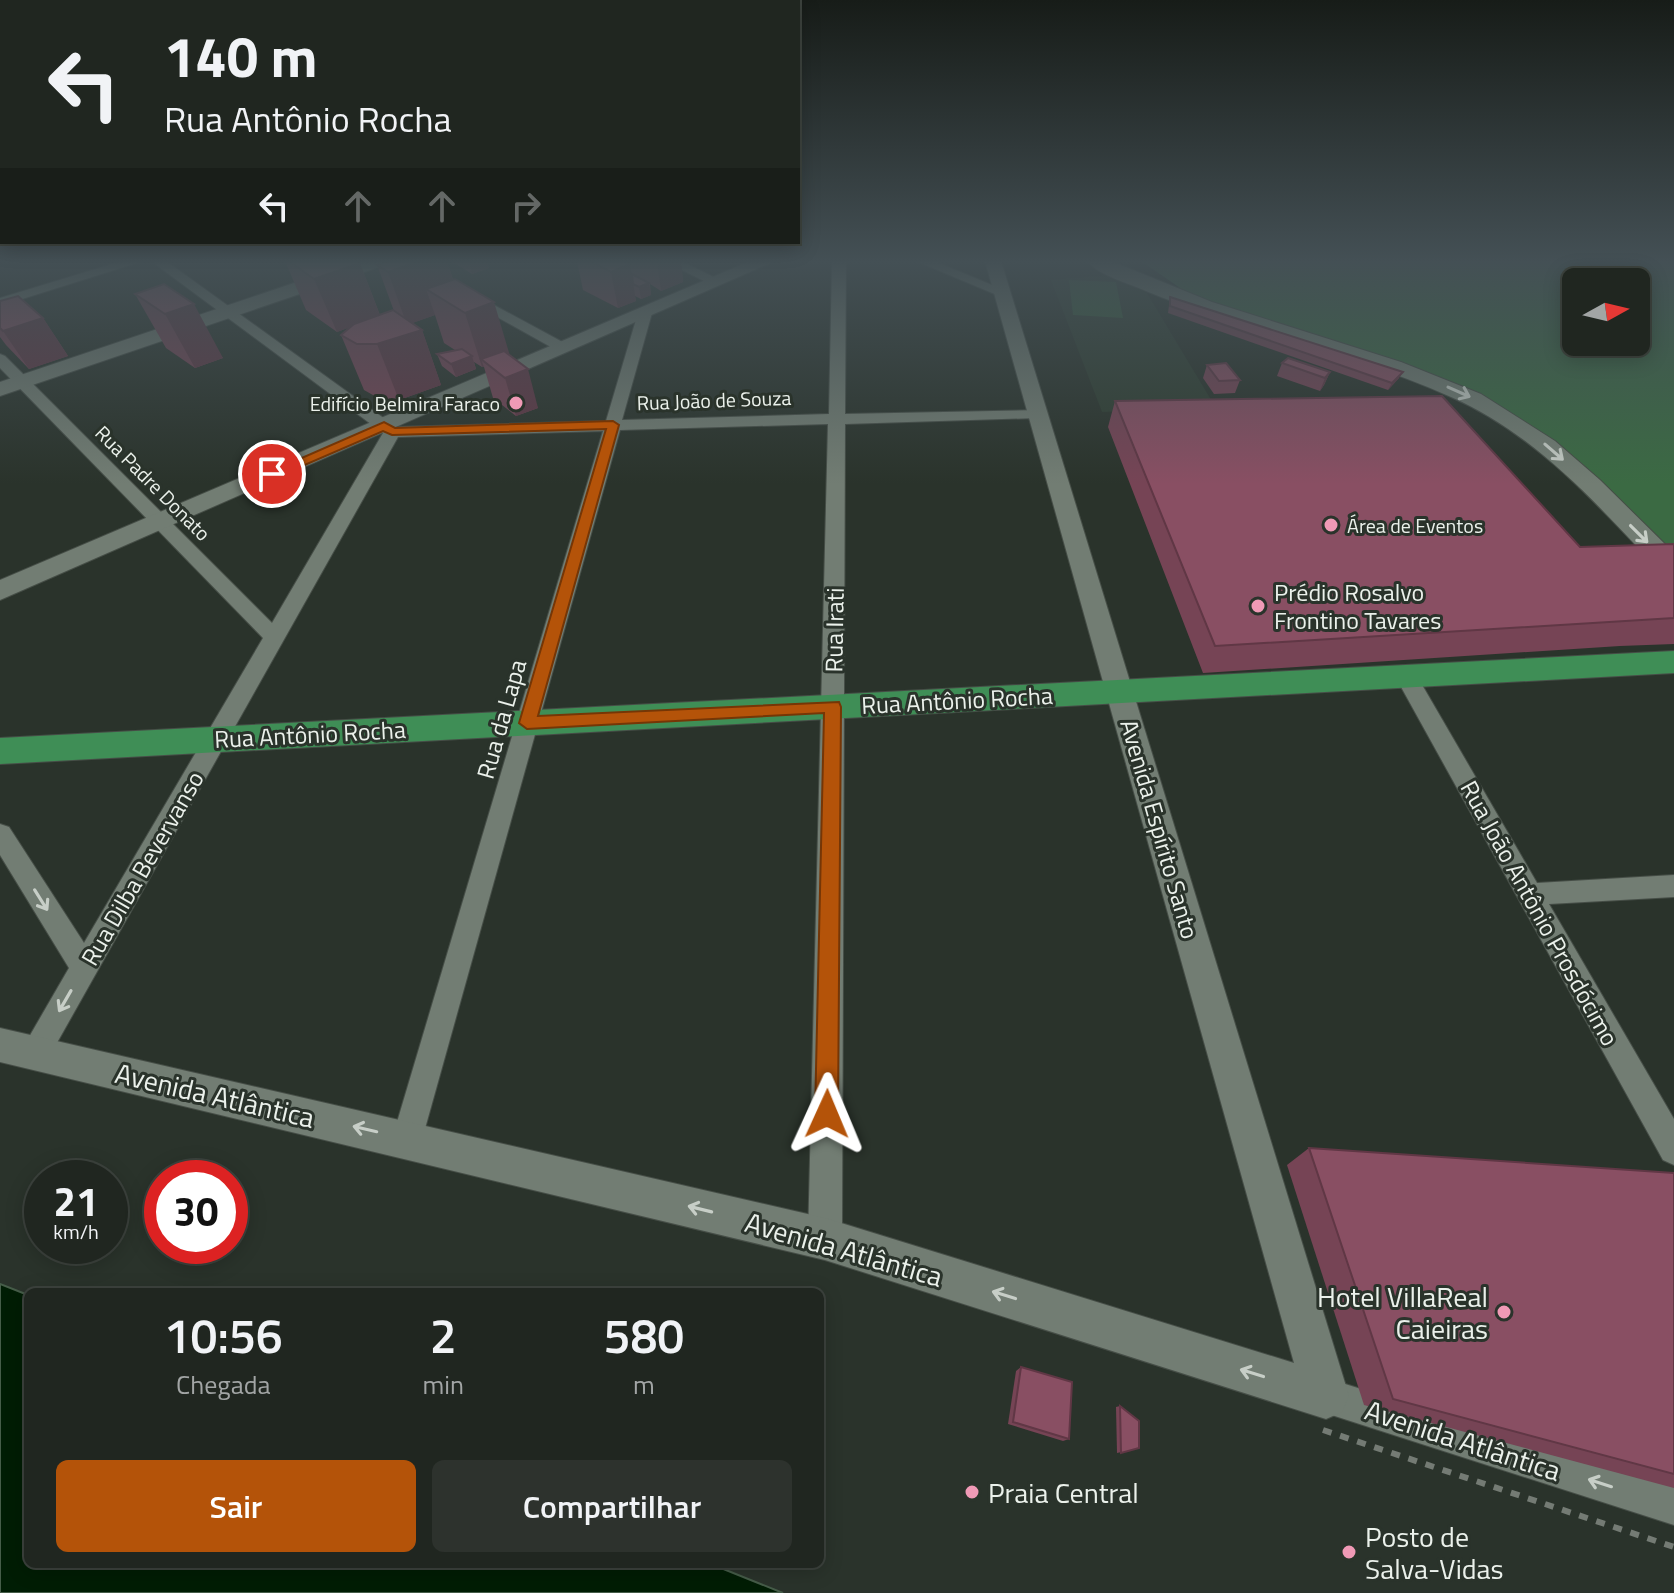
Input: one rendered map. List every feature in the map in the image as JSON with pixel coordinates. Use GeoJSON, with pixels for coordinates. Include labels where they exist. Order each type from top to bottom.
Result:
{"type":"FeatureCollection","features":[{"type":"Feature","properties":{"kind":"main road"},"geometry":{"type":"LineString","coordinates":[[0,389],[159,335]]}},
{"type":"Feature","properties":{"kind":"main road"},"geometry":{"type":"LineString","coordinates":[[0,591],[388,429],[593,335]]}},
{"type":"Feature","properties":{"kind":"main road"},"geometry":{"type":"LineString","coordinates":[[1296,335],[1452,388],[1499,412],[1539,440],[1674,569]]}},
{"type":"Feature","properties":{"kind":"main road","name":"Rua Antônio Rocha"},"geometry":{"type":"LineString","coordinates":[[0,751],[1674,662]]}},
{"type":"Feature","properties":{"kind":"street"},"geometry":{"type":"LineString","coordinates":[[259,335],[388,429]]}},
{"type":"Feature","properties":{"kind":"street"},"geometry":{"type":"LineString","coordinates":[[541,335],[563,348]]}},
{"type":"Feature","properties":{"kind":"street","name":"Rua da Lapa"},"geometry":{"type":"LineString","coordinates":[[408,1139],[639,335]]}},
{"type":"Feature","properties":{"kind":"street","name":"Rua Irati"},"geometry":{"type":"LineString","coordinates":[[825,1239],[838,335]]}},
{"type":"Feature","properties":{"kind":"street","name":"Avenida Espírito Santo"},"geometry":{"type":"LineString","coordinates":[[1015,335],[1324,1413]]}},
{"type":"Feature","properties":{"kind":"street","name":"Rua Padre Donato"},"geometry":{"type":"LineString","coordinates":[[0,359],[275,638]]}},
{"type":"Feature","properties":{"kind":"street","name":"Rua João de Souza"},"geometry":{"type":"LineString","coordinates":[[388,429],[1037,413]]}},
{"type":"Feature","properties":{"kind":"street","name":"Rua Dilba Bevervanso"},"geometry":{"type":"LineString","coordinates":[[18,1049],[84,968],[275,638],[388,429]]}},
{"type":"Feature","properties":{"kind":"street","name":"Rua João Antônio Prosdócimo"},"geometry":{"type":"LineString","coordinates":[[1406,676],[1673,1148]]}},
{"type":"Feature","properties":{"kind":"street"},"geometry":{"type":"LineString","coordinates":[[0,834],[84,968]]}},
{"type":"Feature","properties":{"kind":"street"},"geometry":{"type":"LineString","coordinates":[[1530,894],[1674,886]]}},
{"type":"Feature","properties":{"kind":"street","name":"Avenida Atlântica"},"geometry":{"type":"LineString","coordinates":[[18,1049],[825,1239],[1324,1413],[1674,1506]]}},
{"type":"Feature","properties":{"kind":"path"},"geometry":{"type":"LineString","coordinates":[[1324,1413],[1674,1547]]}},
{"type":"Feature","properties":{"kind":"shaded area"},"geometry":{"type":"Polygon","coordinates":[[[1072,335],[1172,335],[1216,408],[1102,412],[1072,335]]]}},
{"type":"Feature","properties":{"kind":"shaded area"},"geometry":{"type":"Polygon","coordinates":[[[1294,335],[1562,335],[1562,356],[1650,356],[1650,335],[1674,335],[1674,559],[1504,411],[1294,335]]]}},
{"type":"Feature","properties":{"kind":"shaded area"},"geometry":{"type":"Polygon","coordinates":[[[0,1284],[24,1293],[24,1568],[721,1568],[783,1593],[0,1593],[0,1284]]]}},
{"type":"Feature","properties":{"kind":"building"},"geometry":{"type":"Polygon","coordinates":[[[342,335],[405,335],[377,344],[357,344],[342,335]]]}},
{"type":"Feature","properties":{"kind":"building"},"geometry":{"type":"Polygon","coordinates":[[[1255,335],[1289,335],[1403,372],[1392,383],[1255,335]]]}},
{"type":"Feature","properties":{"kind":"building"},"geometry":{"type":"Polygon","coordinates":[[[462,349],[472,356],[451,364],[437,354],[462,349]]]}},
{"type":"Feature","properties":{"kind":"building"},"geometry":{"type":"Polygon","coordinates":[[[504,351],[528,369],[505,378],[481,359],[504,351]]]}},
{"type":"Feature","properties":{"kind":"building"},"geometry":{"type":"Polygon","coordinates":[[[1288,358],[1330,372],[1325,378],[1282,363],[1288,358]]]}},
{"type":"Feature","properties":{"kind":"building"},"geometry":{"type":"Polygon","coordinates":[[[1226,363],[1240,380],[1219,381],[1207,365],[1226,363]]]}},
{"type":"Feature","properties":{"kind":"building","name":"Área de Eventos"},"geometry":{"type":"Polygon","coordinates":[[[1442,396],[1580,547],[1674,544],[1674,618],[1215,646],[1115,401],[1442,396]]]}},
{"type":"Feature","properties":{"kind":"building","name":"Hotel VillaReal Caieiras"},"geometry":{"type":"Polygon","coordinates":[[[1309,1148],[1674,1173],[1674,1474],[1393,1399],[1309,1148]]]}},
{"type":"Feature","properties":{"kind":"building"},"geometry":{"type":"Polygon","coordinates":[[[1021,1367],[1072,1382],[1069,1439],[1013,1422],[1021,1367]]]}},
{"type":"Feature","properties":{"kind":"building"},"geometry":{"type":"Polygon","coordinates":[[[1120,1406],[1139,1421],[1139,1448],[1121,1453],[1120,1406]]]}},
{"type":"Feature","properties":{"kind":"place","name":"Edifício Belmira Faraco"},"geometry":{"type":"Point","coordinates":[516,403]}},
{"type":"Feature","properties":{"kind":"place","name":"Área de Eventos"},"geometry":{"type":"Point","coordinates":[1331,525]}},
{"type":"Feature","properties":{"kind":"place","name":"Prédio Rosalvo Frontino Tavares"},"geometry":{"type":"Point","coordinates":[1258,606]}},
{"type":"Feature","properties":{"kind":"place","name":"Hotel VillaReal Caieiras"},"geometry":{"type":"Point","coordinates":[1504,1312]}},
{"type":"Feature","properties":{"kind":"place","name":"Praia Central"},"geometry":{"type":"Point","coordinates":[972,1492]}},
{"type":"Feature","properties":{"kind":"place","name":"Posto de Salva-Vidas"},"geometry":{"type":"Point","coordinates":[1349,1552]}},
{"type":"Feature","properties":{"kind":"route"},"geometry":{"type":"LineString","coordinates":[[272,474],[384,426],[392,432],[613,425],[527,723],[833,707],[827,1114]]}}]}
